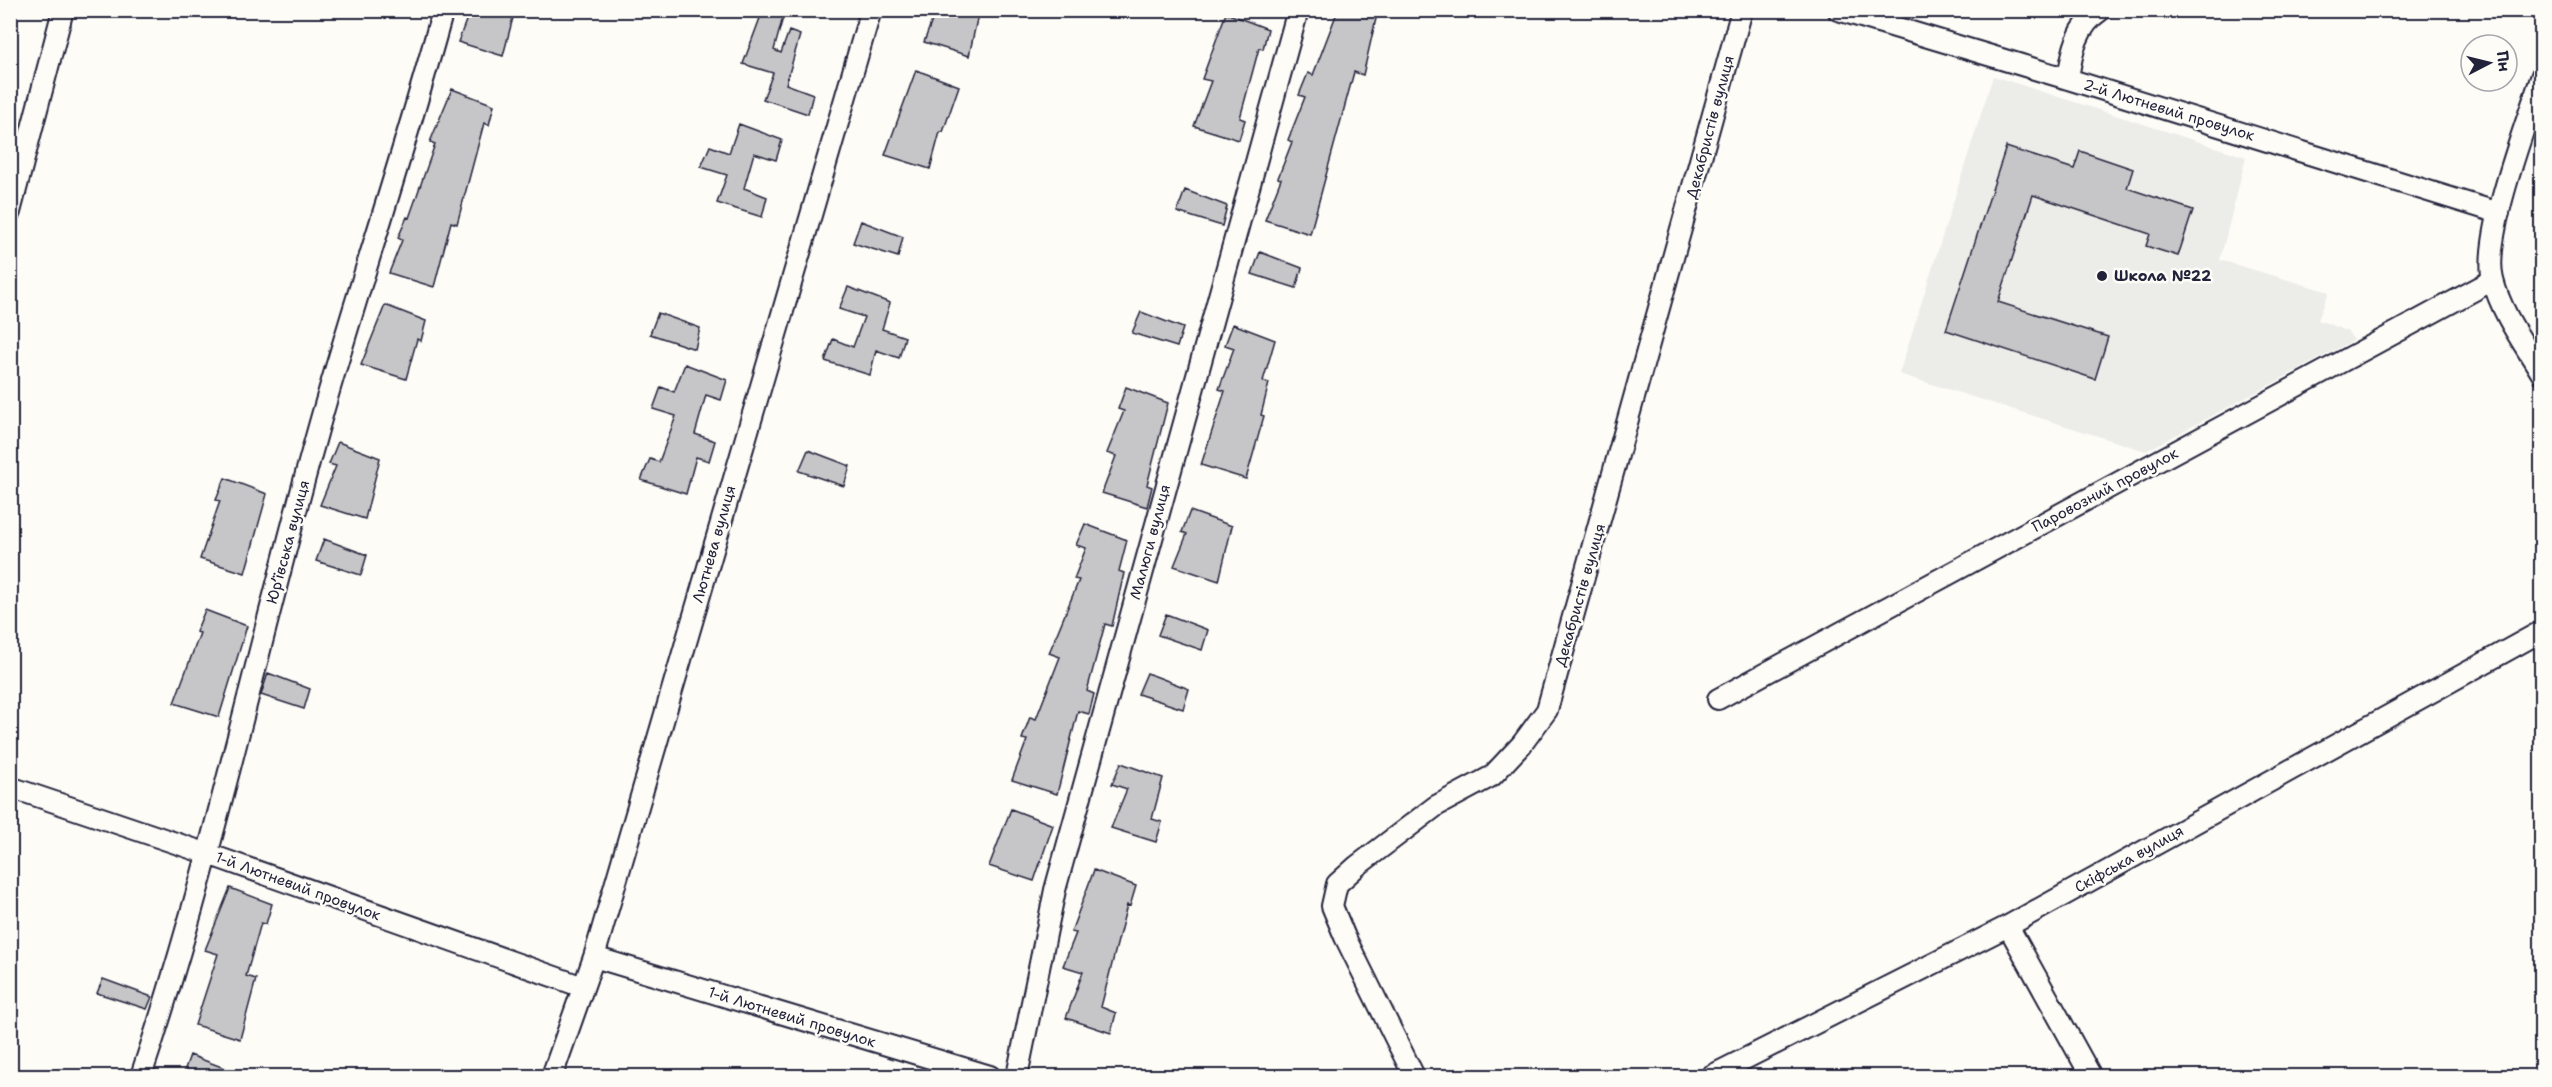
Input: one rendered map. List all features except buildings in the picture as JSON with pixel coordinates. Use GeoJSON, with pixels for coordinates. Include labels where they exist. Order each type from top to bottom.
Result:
{"type":"FeatureCollection","features":[{"type":"Feature","properties":{"kind":"street"},"geometry":{"type":"LineString","coordinates":[[10,212],[63,10]]}},
{"type":"Feature","properties":{"kind":"street","name":"Юр’ївська вулиця"},"geometry":{"type":"LineString","coordinates":[[141,1077],[176,972],[325,405],[416,110],[443,10]]}},
{"type":"Feature","properties":{"kind":"street","name":"Лютнева вулиця"},"geometry":{"type":"LineString","coordinates":[[552,1077],[594,957],[871,10]]}},
{"type":"Feature","properties":{"kind":"street","name":"Малюги вулиця"},"geometry":{"type":"LineString","coordinates":[[1017,1077],[1055,890],[1298,10]]}},
{"type":"Feature","properties":{"kind":"street","name":"Декабристів вулиця"},"geometry":{"type":"LineString","coordinates":[[1414,1077],[1344,937],[1332,906],[1337,884],[1436,806],[1492,776],[1522,744],[1547,710],[1742,10]]}},
{"type":"Feature","properties":{"kind":"street","name":"2-й Лютневий провулок"},"geometry":{"type":"LineString","coordinates":[[1838,10],[2068,78],[2499,213]]}},
{"type":"Feature","properties":{"kind":"street"},"geometry":{"type":"LineString","coordinates":[[2068,78],[2071,57],[2080,31],[2091,17],[2101,10]]}},
{"type":"Feature","properties":{"kind":"street"},"geometry":{"type":"LineString","coordinates":[[2541,75],[2499,213],[2491,257],[2493,280],[2505,310],[2541,374]]}},
{"type":"Feature","properties":{"kind":"street","name":"Паровозний провулок"},"geometry":{"type":"LineString","coordinates":[[1718,699],[2493,280]]}},
{"type":"Feature","properties":{"kind":"street","name":"Скіфська вулиця"},"geometry":{"type":"LineString","coordinates":[[1711,1077],[2008,926],[2541,631]]}},
{"type":"Feature","properties":{"kind":"street","name":"1-й Лютневий провулок"},"geometry":{"type":"LineString","coordinates":[[10,788],[208,854],[583,987]]}},
{"type":"Feature","properties":{"kind":"street"},"geometry":{"type":"LineString","coordinates":[[2008,926],[2091,1077]]}},
{"type":"Feature","properties":{"kind":"street","name":"1-й Лютневий провулок"},"geometry":{"type":"LineString","coordinates":[[594,957],[990,1077]]}},
{"type":"Feature","properties":{"kind":"shaded area","name":"Школа №22"},"geometry":{"type":"Polygon","coordinates":[[[1993,76],[2246,157],[2220,260],[2329,292],[2318,320],[2347,331],[2354,340],[2146,451],[1899,374],[1993,76]]]}},
{"type":"Feature","properties":{"kind":"place","name":"Школа №22"},"geometry":{"type":"Point","coordinates":[2102,276]}}]}
